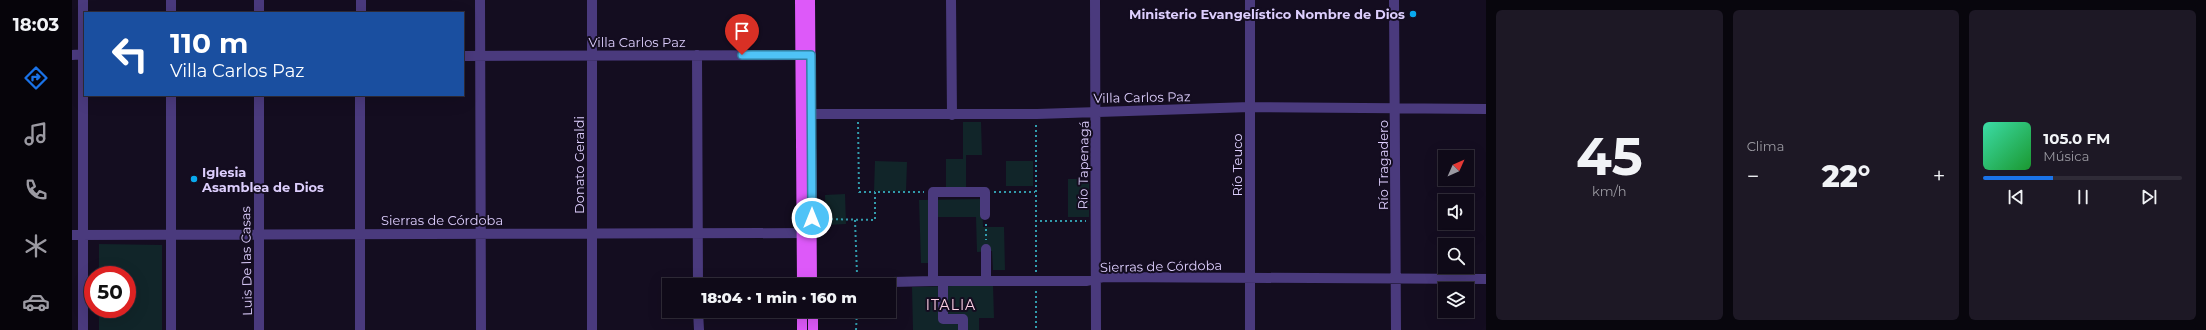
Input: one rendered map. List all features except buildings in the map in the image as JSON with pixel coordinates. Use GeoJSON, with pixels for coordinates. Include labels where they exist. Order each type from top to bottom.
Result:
{"type":"FeatureCollection","features":[{"type":"Feature","properties":{"kind":"main road"},"geometry":{"type":"LineString","coordinates":[[800,0],[799,114],[802,278]]}},
{"type":"Feature","properties":{"kind":"main road"},"geometry":{"type":"LineString","coordinates":[[810,0],[812,278]]}},
{"type":"Feature","properties":{"kind":"main road"},"geometry":{"type":"LineString","coordinates":[[802,318],[802,330]]}},
{"type":"Feature","properties":{"kind":"main road"},"geometry":{"type":"LineString","coordinates":[[813,318],[813,330]]}},
{"type":"Feature","properties":{"kind":"street"},"geometry":{"type":"LineString","coordinates":[[83,0],[83,330]]}},
{"type":"Feature","properties":{"kind":"street"},"geometry":{"type":"LineString","coordinates":[[171,0],[172,12]]}},
{"type":"Feature","properties":{"kind":"street"},"geometry":{"type":"LineString","coordinates":[[259,0],[259,12]]}},
{"type":"Feature","properties":{"kind":"street"},"geometry":{"type":"LineString","coordinates":[[361,12],[362,0]]}},
{"type":"Feature","properties":{"kind":"street"},"geometry":{"type":"LineString","coordinates":[[480,0],[481,330]]}},
{"type":"Feature","properties":{"kind":"street","name":"Donato Geraldi"},"geometry":{"type":"LineString","coordinates":[[592,0],[592,330]]}},
{"type":"Feature","properties":{"kind":"street"},"geometry":{"type":"LineString","coordinates":[[951,0],[952,115]]}},
{"type":"Feature","properties":{"kind":"street","name":"Río Tapenagá"},"geometry":{"type":"LineString","coordinates":[[1095,0],[1096,330]]}},
{"type":"Feature","properties":{"kind":"street","name":"Río Teuco"},"geometry":{"type":"LineString","coordinates":[[1250,0],[1250,330]]}},
{"type":"Feature","properties":{"kind":"street","name":"Río Tragadero"},"geometry":{"type":"LineString","coordinates":[[1394,0],[1396,110],[1396,330]]}},
{"type":"Feature","properties":{"kind":"street"},"geometry":{"type":"LineString","coordinates":[[72,55],[84,54]]}},
{"type":"Feature","properties":{"kind":"street"},"geometry":{"type":"LineString","coordinates":[[697,55],[698,278]]}},
{"type":"Feature","properties":{"kind":"street","name":"Villa Carlos Paz"},"geometry":{"type":"LineString","coordinates":[[464,56],[811,55]]}},
{"type":"Feature","properties":{"kind":"street"},"geometry":{"type":"LineString","coordinates":[[171,96],[171,330]]}},
{"type":"Feature","properties":{"kind":"street","name":"Luis De las Casas"},"geometry":{"type":"LineString","coordinates":[[259,96],[259,330]]}},
{"type":"Feature","properties":{"kind":"street"},"geometry":{"type":"LineString","coordinates":[[360,96],[360,330]]}},
{"type":"Feature","properties":{"kind":"street","name":"Villa Carlos Paz"},"geometry":{"type":"LineString","coordinates":[[799,114],[1037,114],[1250,107],[1396,110],[1486,109]]}},
{"type":"Feature","properties":{"kind":"street"},"geometry":{"type":"LineString","coordinates":[[964,330],[963,319],[943,319],[938,281],[932,192],[985,192],[986,216]]}},
{"type":"Feature","properties":{"kind":"street","name":"Sierras de Córdoba"},"geometry":{"type":"LineString","coordinates":[[72,235],[592,232],[812,233]]}},
{"type":"Feature","properties":{"kind":"street"},"geometry":{"type":"LineString","coordinates":[[986,249],[986,281]]}},
{"type":"Feature","properties":{"kind":"street","name":"Sierras de Córdoba"},"geometry":{"type":"LineString","coordinates":[[896,283],[938,281],[1087,281],[1104,277],[1395,280],[1486,279]]}},
{"type":"Feature","properties":{"kind":"street"},"geometry":{"type":"LineString","coordinates":[[698,318],[698,330]]}},
{"type":"Feature","properties":{"kind":"path"},"geometry":{"type":"LineString","coordinates":[[858,113],[859,192],[932,192]]}},
{"type":"Feature","properties":{"kind":"path"},"geometry":{"type":"LineString","coordinates":[[1036,330],[1035,192],[1037,114]]}},
{"type":"Feature","properties":{"kind":"path"},"geometry":{"type":"LineString","coordinates":[[812,218],[875,220],[875,192]]}},
{"type":"Feature","properties":{"kind":"path"},"geometry":{"type":"LineString","coordinates":[[985,192],[1035,192]]}},
{"type":"Feature","properties":{"kind":"path"},"geometry":{"type":"LineString","coordinates":[[986,216],[986,249]]}},
{"type":"Feature","properties":{"kind":"path"},"geometry":{"type":"LineString","coordinates":[[855,220],[857,278]]}},
{"type":"Feature","properties":{"kind":"path"},"geometry":{"type":"LineString","coordinates":[[1035,222],[1095,221]]}},
{"type":"Feature","properties":{"kind":"path"},"geometry":{"type":"LineString","coordinates":[[856,318],[856,330]]}},
{"type":"Feature","properties":{"kind":"green space"},"geometry":{"type":"Polygon","coordinates":[[[963,122],[981,122],[982,155],[966,155],[966,187],[946,187],[946,159],[963,159],[963,122]]]}},
{"type":"Feature","properties":{"kind":"green space"},"geometry":{"type":"Polygon","coordinates":[[[875,161],[907,162],[906,191],[874,191],[875,161]]]}},
{"type":"Feature","properties":{"kind":"green space"},"geometry":{"type":"Polygon","coordinates":[[[1006,161],[1033,161],[1033,186],[1006,186],[1006,161]]]}},
{"type":"Feature","properties":{"kind":"green space"},"geometry":{"type":"Polygon","coordinates":[[[1068,179],[1089,179],[1089,217],[1068,217],[1068,179]]]}},
{"type":"Feature","properties":{"kind":"green space"},"geometry":{"type":"Polygon","coordinates":[[[845,194],[846,224],[826,225],[825,195],[845,194]]]}},
{"type":"Feature","properties":{"kind":"green space"},"geometry":{"type":"Polygon","coordinates":[[[982,199],[983,227],[1004,227],[1005,270],[993,270],[992,251],[977,252],[976,217],[929,217],[930,263],[921,263],[919,200],[982,199]]]}},
{"type":"Feature","properties":{"kind":"green space"},"geometry":{"type":"Polygon","coordinates":[[[99,244],[162,245],[162,330],[99,330],[99,318],[136,318],[136,266],[99,266],[99,244]]]}},
{"type":"Feature","properties":{"kind":"green space"},"geometry":{"type":"Polygon","coordinates":[[[993,285],[994,318],[979,318],[979,330],[913,330],[912,287],[993,285]]]}},
{"type":"Feature","properties":{"kind":"place","name":"Ministerio Evangelístico Nombre de Dios"},"geometry":{"type":"Point","coordinates":[1413,14]}},
{"type":"Feature","properties":{"kind":"place","name":"Iglesia Asamblea de Dios"},"geometry":{"type":"Point","coordinates":[194,179]}},
{"type":"Feature","properties":{"kind":"district","name":"ITALIA"},"geometry":{"type":"Point","coordinates":[951,305]}},
{"type":"Feature","properties":{"kind":"route"},"geometry":{"type":"LineString","coordinates":[[742,55],[811,55],[812,218]]}}]}
